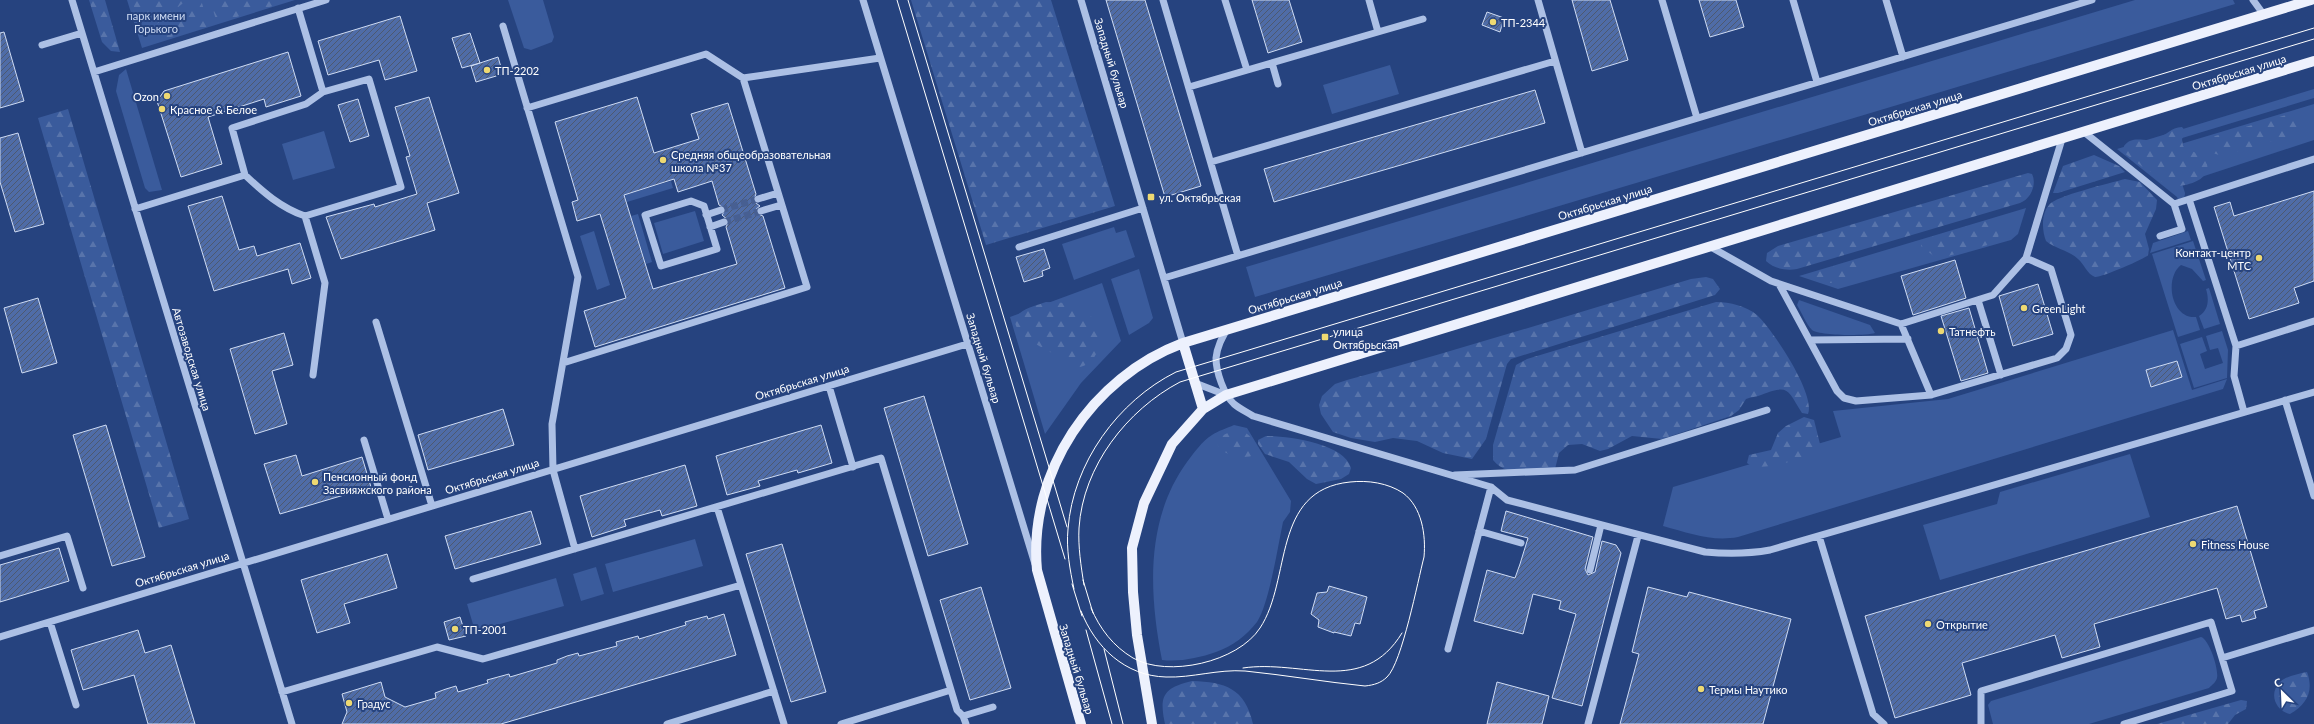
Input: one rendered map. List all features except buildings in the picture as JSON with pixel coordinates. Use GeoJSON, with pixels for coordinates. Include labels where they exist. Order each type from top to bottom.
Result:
{"type":"FeatureCollection","features":[{"type":"Feature","properties":{"kind":"main road","name":"Октябрьская улица"},"geometry":{"type":"LineString","coordinates":[[1037,570],[1036,531],[1044,492],[1061,451],[1075,428],[1088,410],[1126,373],[1150,358],[1183,343],[2312,0]]}},
{"type":"Feature","properties":{"kind":"main road","name":"Октябрьская улица"},"geometry":{"type":"LineString","coordinates":[[1152,724],[1137,635],[1132,592],[1132,548],[1144,503],[1172,444],[1203,409],[1226,395],[2314,61]]}},
{"type":"Feature","properties":{"kind":"main road","name":"Западный бульвар"},"geometry":{"type":"LineString","coordinates":[[1183,343],[1203,409]]}},
{"type":"Feature","properties":{"kind":"main road","name":"Западный бульвар"},"geometry":{"type":"LineString","coordinates":[[1037,570],[1081,724]]}},
{"type":"Feature","properties":{"kind":"street","name":"Автозаводская улица"},"geometry":{"type":"LineString","coordinates":[[72,0],[292,724]]}},
{"type":"Feature","properties":{"kind":"street"},"geometry":{"type":"LineString","coordinates":[[94,72],[326,0]]}},
{"type":"Feature","properties":{"kind":"street","name":"Западный бульвар"},"geometry":{"type":"LineString","coordinates":[[863,0],[1037,570]]}},
{"type":"Feature","properties":{"kind":"street","name":"Западный бульвар"},"geometry":{"type":"LineString","coordinates":[[1081,0],[1183,343]]}},
{"type":"Feature","properties":{"kind":"street"},"geometry":{"type":"LineString","coordinates":[[1163,0],[1238,256]]}},
{"type":"Feature","properties":{"kind":"street"},"geometry":{"type":"LineString","coordinates":[[1225,0],[1247,70]]}},
{"type":"Feature","properties":{"kind":"street"},"geometry":{"type":"LineString","coordinates":[[1369,0],[1378,32]]}},
{"type":"Feature","properties":{"kind":"street"},"geometry":{"type":"LineString","coordinates":[[1538,0],[1582,153]]}},
{"type":"Feature","properties":{"kind":"street"},"geometry":{"type":"LineString","coordinates":[[1662,0],[1697,118]]}},
{"type":"Feature","properties":{"kind":"street"},"geometry":{"type":"LineString","coordinates":[[1793,0],[1817,82]]}},
{"type":"Feature","properties":{"kind":"street"},"geometry":{"type":"LineString","coordinates":[[1886,0],[1903,57]]}},
{"type":"Feature","properties":{"kind":"street"},"geometry":{"type":"LineString","coordinates":[[1164,278],[2092,0]]}},
{"type":"Feature","properties":{"kind":"street"},"geometry":{"type":"LineString","coordinates":[[2254,0],[2264,15]]}},
{"type":"Feature","properties":{"kind":"street"},"geometry":{"type":"LineString","coordinates":[[298,8],[324,92]]}},
{"type":"Feature","properties":{"kind":"street"},"geometry":{"type":"LineString","coordinates":[[1189,87],[1423,19]]}},
{"type":"Feature","properties":{"kind":"street"},"geometry":{"type":"LineString","coordinates":[[503,26],[578,277],[552,424],[553,470],[575,549]]}},
{"type":"Feature","properties":{"kind":"street"},"geometry":{"type":"LineString","coordinates":[[42,45],[82,33]]}},
{"type":"Feature","properties":{"kind":"street"},"geometry":{"type":"LineString","coordinates":[[527,108],[706,54],[743,78],[806,287],[563,363]]}},
{"type":"Feature","properties":{"kind":"street"},"geometry":{"type":"LineString","coordinates":[[743,78],[880,58]]}},
{"type":"Feature","properties":{"kind":"street"},"geometry":{"type":"LineString","coordinates":[[1211,162],[1555,61]]}},
{"type":"Feature","properties":{"kind":"street"},"geometry":{"type":"LineString","coordinates":[[1272,62],[1278,84]]}},
{"type":"Feature","properties":{"kind":"street"},"geometry":{"type":"LineString","coordinates":[[369,79],[401,187],[306,216],[292,212],[270,197],[245,175],[232,128],[306,104],[324,92],[369,79]]}},
{"type":"Feature","properties":{"kind":"street"},"geometry":{"type":"LineString","coordinates":[[2084,132],[2174,204],[2182,229],[2160,236]]}},
{"type":"Feature","properties":{"kind":"street"},"geometry":{"type":"LineString","coordinates":[[1709,246],[1779,284],[1901,324],[1992,295],[2026,258],[2062,138]]}},
{"type":"Feature","properties":{"kind":"street"},"geometry":{"type":"LineString","coordinates":[[2174,204],[2314,160]]}},
{"type":"Feature","properties":{"kind":"street"},"geometry":{"type":"LineString","coordinates":[[135,209],[245,175]]}},
{"type":"Feature","properties":{"kind":"street"},"geometry":{"type":"LineString","coordinates":[[758,199],[778,193]]}},
{"type":"Feature","properties":{"kind":"street"},"geometry":{"type":"LineString","coordinates":[[2189,199],[2236,346],[2234,376],[2244,412]]}},
{"type":"Feature","properties":{"kind":"street"},"geometry":{"type":"LineString","coordinates":[[691,201],[704,206],[710,227],[716,249],[661,266],[645,215],[691,201]]}},
{"type":"Feature","properties":{"kind":"street"},"geometry":{"type":"LineString","coordinates":[[761,211],[781,205]]}},
{"type":"Feature","properties":{"kind":"street"},"geometry":{"type":"LineString","coordinates":[[1019,247],[1144,208]]}},
{"type":"Feature","properties":{"kind":"street"},"geometry":{"type":"LineString","coordinates":[[706,215],[721,210]]}},
{"type":"Feature","properties":{"kind":"street"},"geometry":{"type":"LineString","coordinates":[[306,216],[325,283],[313,375]]}},
{"type":"Feature","properties":{"kind":"street"},"geometry":{"type":"LineString","coordinates":[[710,227],[724,222]]}},
{"type":"Feature","properties":{"kind":"street"},"geometry":{"type":"LineString","coordinates":[[1779,284],[1837,391],[1844,398],[1856,401],[1931,395],[2057,358],[2066,350],[2070,334],[2051,269],[2026,258]]}},
{"type":"Feature","properties":{"kind":"street"},"geometry":{"type":"LineString","coordinates":[[1978,300],[2001,375]]}},
{"type":"Feature","properties":{"kind":"street"},"geometry":{"type":"LineString","coordinates":[[2236,346],[2314,321]]}},
{"type":"Feature","properties":{"kind":"street"},"geometry":{"type":"LineString","coordinates":[[376,322],[432,506]]}},
{"type":"Feature","properties":{"kind":"street"},"geometry":{"type":"LineString","coordinates":[[1901,324],[1931,395]]}},
{"type":"Feature","properties":{"kind":"street"},"geometry":{"type":"LineString","coordinates":[[1227,329],[1220,342],[1216,358],[1226,395],[1234,404],[1253,416],[1491,487],[1507,500],[1638,536],[1705,552],[1725,554],[1745,554],[1770,550],[2314,392]]}},
{"type":"Feature","properties":{"kind":"street"},"geometry":{"type":"LineString","coordinates":[[1810,340],[1908,339]]}},
{"type":"Feature","properties":{"kind":"street","name":"Октябрьская улица"},"geometry":{"type":"LineString","coordinates":[[0,637],[967,344]]}},
{"type":"Feature","properties":{"kind":"street"},"geometry":{"type":"LineString","coordinates":[[1195,383],[1226,395]]}},
{"type":"Feature","properties":{"kind":"street"},"geometry":{"type":"LineString","coordinates":[[829,386],[853,467]]}},
{"type":"Feature","properties":{"kind":"street"},"geometry":{"type":"LineString","coordinates":[[2285,400],[2314,496]]}},
{"type":"Feature","properties":{"kind":"street"},"geometry":{"type":"LineString","coordinates":[[1449,475],[1575,470],[1767,410]]}},
{"type":"Feature","properties":{"kind":"street"},"geometry":{"type":"LineString","coordinates":[[364,440],[388,519]]}},
{"type":"Feature","properties":{"kind":"street"},"geometry":{"type":"LineString","coordinates":[[473,579],[882,458],[957,710],[963,716],[966,724]]}},
{"type":"Feature","properties":{"kind":"street"},"geometry":{"type":"LineString","coordinates":[[1448,649],[1491,487]]}},
{"type":"Feature","properties":{"kind":"street"},"geometry":{"type":"LineString","coordinates":[[717,507],[784,724]]}},
{"type":"Feature","properties":{"kind":"street"},"geometry":{"type":"LineString","coordinates":[[1590,570],[1601,526]]}},
{"type":"Feature","properties":{"kind":"street"},"geometry":{"type":"LineString","coordinates":[[1479,532],[1521,543]]}},
{"type":"Feature","properties":{"kind":"street"},"geometry":{"type":"LineString","coordinates":[[0,556],[67,536],[83,588]]}},
{"type":"Feature","properties":{"kind":"street"},"geometry":{"type":"LineString","coordinates":[[1588,724],[1638,536]]}},
{"type":"Feature","properties":{"kind":"street"},"geometry":{"type":"LineString","coordinates":[[1819,536],[1873,714],[1884,724]]}},
{"type":"Feature","properties":{"kind":"street"},"geometry":{"type":"LineString","coordinates":[[282,692],[437,647],[483,659],[741,586]]}},
{"type":"Feature","properties":{"kind":"street"},"geometry":{"type":"LineString","coordinates":[[50,622],[76,705]]}},
{"type":"Feature","properties":{"kind":"street"},"geometry":{"type":"LineString","coordinates":[[1981,724],[1981,691],[2211,622],[2232,691],[2124,724]]}},
{"type":"Feature","properties":{"kind":"street"},"geometry":{"type":"LineString","coordinates":[[2222,658],[2314,630]]}},
{"type":"Feature","properties":{"kind":"street"},"geometry":{"type":"LineString","coordinates":[[841,724],[951,690]]}},
{"type":"Feature","properties":{"kind":"street"},"geometry":{"type":"LineString","coordinates":[[667,724],[774,691]]}},
{"type":"Feature","properties":{"kind":"street"},"geometry":{"type":"LineString","coordinates":[[963,716],[993,707]]}},
{"type":"Feature","properties":{"kind":"green space"},"geometry":{"type":"Polygon","coordinates":[[[89,0],[105,0],[120,52],[111,51],[102,42],[89,0]]]}},
{"type":"Feature","properties":{"kind":"green space","name":"парк имени Горького"},"geometry":{"type":"Polygon","coordinates":[[[127,0],[295,0],[142,48],[127,0]]]}},
{"type":"Feature","properties":{"kind":"green space"},"geometry":{"type":"Polygon","coordinates":[[[132,0],[187,0],[143,35],[132,0]]]}},
{"type":"Feature","properties":{"kind":"green space"},"geometry":{"type":"Polygon","coordinates":[[[198,0],[201,0],[209,26],[146,44],[145,42],[198,0]]]}},
{"type":"Feature","properties":{"kind":"green space"},"geometry":{"type":"Polygon","coordinates":[[[210,0],[292,0],[217,23],[210,0]]]}},
{"type":"Feature","properties":{"kind":"green space"},"geometry":{"type":"Polygon","coordinates":[[[508,0],[543,0],[554,37],[552,42],[531,50],[524,48],[508,0]]]}},
{"type":"Feature","properties":{"kind":"green space"},"geometry":{"type":"Polygon","coordinates":[[[911,0],[1051,0],[1115,206],[986,245],[911,0]]]}},
{"type":"Feature","properties":{"kind":"green space"},"geometry":{"type":"Polygon","coordinates":[[[2135,0],[2233,0],[2235,4],[1255,297],[1246,267],[2135,0]]]}},
{"type":"Feature","properties":{"kind":"green space"},"geometry":{"type":"Polygon","coordinates":[[[1390,65],[1399,94],[1332,114],[1323,85],[1390,65]]]}},
{"type":"Feature","properties":{"kind":"green space"},"geometry":{"type":"Polygon","coordinates":[[[126,69],[162,190],[149,192],[145,188],[116,91],[119,75],[126,69]]]}},
{"type":"Feature","properties":{"kind":"green space"},"geometry":{"type":"Polygon","coordinates":[[[2314,89],[2314,98],[2169,142],[2185,193],[2184,202],[2180,205],[2177,197],[2117,149],[2314,89]]]}},
{"type":"Feature","properties":{"kind":"green space"},"geometry":{"type":"Polygon","coordinates":[[[2314,104],[2314,140],[2186,182],[2174,146],[2314,104]]]}},
{"type":"Feature","properties":{"kind":"green space"},"geometry":{"type":"Polygon","coordinates":[[[68,109],[189,519],[159,528],[38,118],[68,109]]]}},
{"type":"Feature","properties":{"kind":"green space"},"geometry":{"type":"Polygon","coordinates":[[[2286,115],[2295,115],[2301,120],[2303,127],[2299,133],[2222,156],[2213,153],[2210,141],[2215,136],[2286,115]]]}},
{"type":"Feature","properties":{"kind":"green space"},"geometry":{"type":"Polygon","coordinates":[[[2182,127],[2186,132],[2182,139],[2183,146],[2188,150],[2202,156],[2207,166],[2203,177],[2189,184],[2173,187],[2166,186],[2153,173],[2145,169],[2123,152],[2124,146],[2131,140],[2156,139],[2175,128],[2182,127]]]}},
{"type":"Feature","properties":{"kind":"green space"},"geometry":{"type":"Polygon","coordinates":[[[324,131],[335,168],[293,180],[282,144],[324,131]]]}},
{"type":"Feature","properties":{"kind":"green space"},"geometry":{"type":"Polygon","coordinates":[[[2094,155],[2119,166],[2125,172],[2058,193],[2053,193],[2063,166],[2094,155]]]}},
{"type":"Feature","properties":{"kind":"green space"},"geometry":{"type":"Polygon","coordinates":[[[2028,173],[2032,174],[2034,182],[2032,191],[2024,201],[2020,203],[1797,269],[1781,269],[1769,264],[1766,261],[1767,253],[1778,246],[2028,173]]]}},
{"type":"Feature","properties":{"kind":"green space"},"geometry":{"type":"Polygon","coordinates":[[[2125,179],[2140,182],[2157,200],[2156,209],[2145,234],[2149,249],[2148,255],[2122,268],[2099,277],[2095,277],[2090,274],[2075,256],[2046,241],[2043,228],[2043,218],[2046,209],[2053,201],[2084,190],[2125,179]]]}},
{"type":"Feature","properties":{"kind":"green space"},"geometry":{"type":"Polygon","coordinates":[[[671,181],[673,188],[627,202],[625,195],[671,181]]]}},
{"type":"Feature","properties":{"kind":"green space"},"geometry":{"type":"Polygon","coordinates":[[[2026,208],[2018,234],[2011,240],[1838,289],[1799,276],[2026,208]]]}},
{"type":"Feature","properties":{"kind":"green space"},"geometry":{"type":"Polygon","coordinates":[[[695,211],[704,241],[663,254],[654,223],[695,211]]]}},
{"type":"Feature","properties":{"kind":"green space"},"geometry":{"type":"Polygon","coordinates":[[[638,214],[652,262],[646,264],[631,216],[638,214]]]}},
{"type":"Feature","properties":{"kind":"green space"},"geometry":{"type":"Polygon","coordinates":[[[1985,221],[1994,223],[1999,232],[1998,239],[1991,244],[1941,258],[1935,257],[1921,246],[1925,239],[1985,221]]]}},
{"type":"Feature","properties":{"kind":"green space"},"geometry":{"type":"Polygon","coordinates":[[[1114,227],[1116,233],[1126,230],[1135,257],[1074,280],[1062,244],[1114,227]]]}},
{"type":"Feature","properties":{"kind":"green space"},"geometry":{"type":"Polygon","coordinates":[[[594,231],[610,285],[597,290],[580,236],[594,231]]]}},
{"type":"Feature","properties":{"kind":"green space"},"geometry":{"type":"Polygon","coordinates":[[[2188,231],[2191,240],[2150,253],[2153,243],[2188,231]]]}},
{"type":"Feature","properties":{"kind":"green space"},"geometry":{"type":"Polygon","coordinates":[[[2193,241],[2206,280],[2203,281],[2192,269],[2181,265],[2176,271],[2172,288],[2176,305],[2181,312],[2187,316],[2196,317],[2200,330],[2178,337],[2152,254],[2193,241]]]}},
{"type":"Feature","properties":{"kind":"green space"},"geometry":{"type":"Polygon","coordinates":[[[1856,260],[1863,264],[1861,270],[1831,283],[1818,282],[1810,276],[1813,273],[1856,260]]]}},
{"type":"Feature","properties":{"kind":"green space"},"geometry":{"type":"Polygon","coordinates":[[[1139,269],[1153,318],[1149,323],[1129,335],[1111,279],[1139,269]]]}},
{"type":"Feature","properties":{"kind":"green space"},"geometry":{"type":"Polygon","coordinates":[[[1706,277],[1713,279],[1720,289],[1715,295],[1511,359],[1507,364],[1486,439],[1472,459],[1443,453],[1417,441],[1393,438],[1375,442],[1351,438],[1333,432],[1321,414],[1319,405],[1322,396],[1335,384],[1691,279],[1706,277]]]}},
{"type":"Feature","properties":{"kind":"green space"},"geometry":{"type":"Polygon","coordinates":[[[1102,283],[1121,341],[1081,383],[1045,434],[1010,317],[1102,283]]]}},
{"type":"Feature","properties":{"kind":"green space"},"geometry":{"type":"Polygon","coordinates":[[[2209,288],[2220,324],[2204,329],[2199,316],[2205,311],[2208,300],[2206,289],[2209,288]]]}},
{"type":"Feature","properties":{"kind":"green space"},"geometry":{"type":"Polygon","coordinates":[[[1799,300],[1870,325],[1875,333],[1843,335],[1812,330],[1797,305],[1799,300]]]}},
{"type":"Feature","properties":{"kind":"green space"},"geometry":{"type":"Polygon","coordinates":[[[1046,302],[1067,303],[1095,319],[1098,327],[1099,344],[1094,358],[1088,364],[1071,368],[1057,356],[1028,339],[1016,326],[1015,319],[1020,313],[1046,302]]]}},
{"type":"Feature","properties":{"kind":"green space"},"geometry":{"type":"Polygon","coordinates":[[[1716,302],[1743,307],[1753,312],[1764,322],[1791,362],[1806,392],[1809,405],[1808,414],[1802,413],[1790,394],[1786,391],[1777,390],[1746,399],[1739,410],[1731,416],[1662,439],[1632,436],[1608,449],[1600,451],[1582,444],[1568,445],[1559,453],[1555,469],[1531,473],[1514,472],[1499,466],[1493,460],[1493,445],[1516,365],[1527,359],[1716,302]]]}},
{"type":"Feature","properties":{"kind":"green space"},"geometry":{"type":"Polygon","coordinates":[[[2173,330],[2192,390],[2227,379],[2223,389],[1738,537],[1710,538],[1663,526],[1673,487],[1841,437],[1833,411],[1948,399],[2173,330]]]}},
{"type":"Feature","properties":{"kind":"green space"},"geometry":{"type":"Polygon","coordinates":[[[2222,331],[2228,350],[2227,378],[2194,388],[2180,344],[2202,337],[2207,351],[2200,354],[2205,369],[2223,363],[2218,348],[2210,350],[2206,336],[2222,331]]]}},
{"type":"Feature","properties":{"kind":"green space"},"geometry":{"type":"Polygon","coordinates":[[[1804,417],[1814,420],[1820,444],[1819,449],[1804,457],[1783,464],[1762,467],[1753,466],[1747,463],[1749,455],[1771,450],[1778,433],[1786,426],[1804,417]]]}},
{"type":"Feature","properties":{"kind":"green space"},"geometry":{"type":"Polygon","coordinates":[[[1234,425],[1247,428],[1291,501],[1290,512],[1283,522],[1273,574],[1265,602],[1261,614],[1253,627],[1239,640],[1228,647],[1196,658],[1183,660],[1162,660],[1153,583],[1157,532],[1164,508],[1173,484],[1198,447],[1212,435],[1234,425]]]}},
{"type":"Feature","properties":{"kind":"green space"},"geometry":{"type":"Polygon","coordinates":[[[1241,431],[1253,440],[1256,450],[1254,455],[1244,457],[1232,455],[1221,450],[1217,441],[1222,436],[1231,432],[1241,431]]]}},
{"type":"Feature","properties":{"kind":"green space"},"geometry":{"type":"Polygon","coordinates":[[[1266,436],[1287,437],[1314,443],[1338,452],[1346,459],[1351,468],[1349,474],[1341,479],[1316,484],[1307,479],[1289,462],[1265,454],[1258,444],[1258,440],[1266,436]]]}},
{"type":"Feature","properties":{"kind":"green space"},"geometry":{"type":"Polygon","coordinates":[[[2130,454],[2150,517],[1940,580],[1923,525],[1997,504],[2000,492],[2130,454]]]}},
{"type":"Feature","properties":{"kind":"green space"},"geometry":{"type":"Polygon","coordinates":[[[695,539],[703,566],[613,592],[605,564],[695,539]]]}},
{"type":"Feature","properties":{"kind":"green space"},"geometry":{"type":"Polygon","coordinates":[[[596,567],[604,594],[581,601],[573,574],[596,567]]]}},
{"type":"Feature","properties":{"kind":"green space"},"geometry":{"type":"Polygon","coordinates":[[[556,578],[564,606],[475,631],[467,604],[556,578]]]}},
{"type":"Feature","properties":{"kind":"green space"},"geometry":{"type":"Polygon","coordinates":[[[2201,637],[2210,648],[2217,674],[2217,678],[2209,688],[2089,724],[1993,724],[1988,705],[1991,701],[2201,637]]]}},
{"type":"Feature","properties":{"kind":"green space"},"geometry":{"type":"Polygon","coordinates":[[[2307,672],[2310,685],[2308,696],[2296,710],[2290,714],[2285,712],[2275,701],[2274,697],[2276,687],[2285,678],[2307,672]]]}},
{"type":"Feature","properties":{"kind":"green space"},"geometry":{"type":"Polygon","coordinates":[[[1192,681],[1214,683],[1232,689],[1245,702],[1253,724],[1165,724],[1163,700],[1165,695],[1169,690],[1192,681]]]}},
{"type":"Feature","properties":{"kind":"green space"},"geometry":{"type":"Polygon","coordinates":[[[2241,700],[2247,701],[2246,709],[2235,715],[2228,724],[2157,724],[2241,700]]]}},
{"type":"Feature","properties":{"kind":"tunnel"},"geometry":{"type":"LineString","coordinates":[[721,210],[758,199]]}},
{"type":"Feature","properties":{"kind":"tunnel"},"geometry":{"type":"LineString","coordinates":[[724,222],[761,211]]}},
{"type":"Feature","properties":{"kind":"tram line"},"geometry":{"type":"LineString","coordinates":[[897,0],[1065,559]]}},
{"type":"Feature","properties":{"kind":"tram line"},"geometry":{"type":"LineString","coordinates":[[908,0],[1067,527]]}},
{"type":"Feature","properties":{"kind":"tram line"},"geometry":{"type":"LineString","coordinates":[[1074,589],[1068,552],[1068,529],[1072,504],[1079,481],[1089,458],[1102,437],[1135,399],[1155,384],[1176,372],[2314,28]]}},
{"type":"Feature","properties":{"kind":"tram line"},"geometry":{"type":"LineString","coordinates":[[1084,585],[1079,549],[1079,528],[1082,505],[1089,483],[1111,442],[1126,424],[1142,408],[1180,382],[2314,39]]}},
{"type":"Feature","properties":{"kind":"tram line"},"geometry":{"type":"LineString","coordinates":[[1081,611],[1094,636],[1113,657],[1137,671],[1151,675],[1176,677],[1225,671],[1245,671],[1365,686],[1374,684],[1385,679],[1393,669],[1404,639],[1424,557],[1423,531],[1419,514],[1415,506],[1403,493],[1391,487],[1371,482],[1350,482],[1325,489],[1307,501],[1295,519],[1287,540],[1270,608],[1260,628],[1250,640],[1236,650],[1219,658],[1183,666],[1165,667],[1148,664],[1133,658],[1119,648],[1103,630],[1091,608]]}},
{"type":"Feature","properties":{"kind":"tram line"},"geometry":{"type":"LineString","coordinates":[[1083,580],[1093,613]]}},
{"type":"Feature","properties":{"kind":"tram line"},"geometry":{"type":"LineString","coordinates":[[1072,584],[1082,616]]}},
{"type":"Feature","properties":{"kind":"tram line"},"geometry":{"type":"LineString","coordinates":[[1086,630],[1112,724]]}},
{"type":"Feature","properties":{"kind":"tram line"},"geometry":{"type":"LineString","coordinates":[[1243,668],[1265,667],[1330,671],[1350,670],[1369,664],[1386,653],[1402,633]]}},
{"type":"Feature","properties":{"kind":"tram line"},"geometry":{"type":"LineString","coordinates":[[1104,649],[1123,724]]}},
{"type":"Feature","properties":{"kind":"place","name":"ТП-2344"},"geometry":{"type":"Point","coordinates":[1493,22]}},
{"type":"Feature","properties":{"kind":"place","name":"ТП-2202"},"geometry":{"type":"Point","coordinates":[487,70]}},
{"type":"Feature","properties":{"kind":"place","name":"Ozon"},"geometry":{"type":"Point","coordinates":[167,96]}},
{"type":"Feature","properties":{"kind":"place","name":"Красное & Белое"},"geometry":{"type":"Point","coordinates":[162,109]}},
{"type":"Feature","properties":{"kind":"place","name":"Средняя общеобразовательная школа №37"},"geometry":{"type":"Point","coordinates":[663,160]}},
{"type":"Feature","properties":{"kind":"place","name":"ул. Октябрьская"},"geometry":{"type":"Point","coordinates":[1151,197]}},
{"type":"Feature","properties":{"kind":"place","name":"Контакт-центр МТС"},"geometry":{"type":"Point","coordinates":[2259,258]}},
{"type":"Feature","properties":{"kind":"place","name":"GreenLight"},"geometry":{"type":"Point","coordinates":[2024,308]}},
{"type":"Feature","properties":{"kind":"place","name":"Татнефть"},"geometry":{"type":"Point","coordinates":[1941,331]}},
{"type":"Feature","properties":{"kind":"place","name":"улица Октябрьская"},"geometry":{"type":"Point","coordinates":[1325,337]}},
{"type":"Feature","properties":{"kind":"place","name":"Пенсионный фонд Засвияжского района"},"geometry":{"type":"Point","coordinates":[315,482]}},
{"type":"Feature","properties":{"kind":"place","name":"Fitness House"},"geometry":{"type":"Point","coordinates":[2193,544]}},
{"type":"Feature","properties":{"kind":"place","name":"Открытие"},"geometry":{"type":"Point","coordinates":[1928,624]}},
{"type":"Feature","properties":{"kind":"place","name":"ТП-2001"},"geometry":{"type":"Point","coordinates":[455,629]}},
{"type":"Feature","properties":{"kind":"place","name":"Термы Наутико"},"geometry":{"type":"Point","coordinates":[1701,689]}},
{"type":"Feature","properties":{"kind":"place","name":"Градус"},"geometry":{"type":"Point","coordinates":[349,703]}}]}
